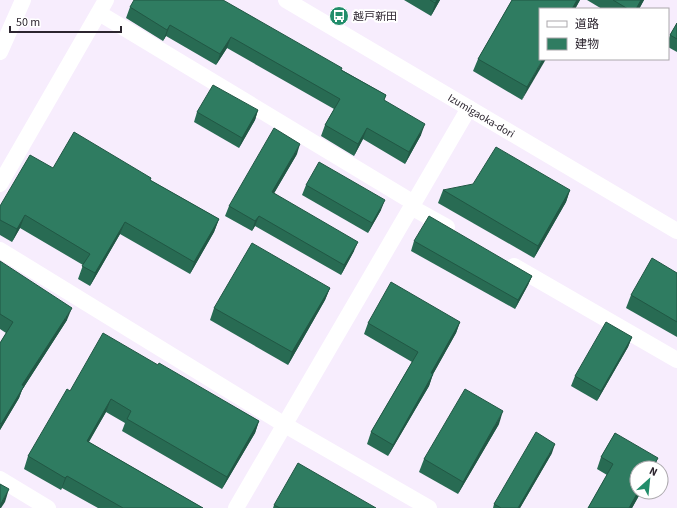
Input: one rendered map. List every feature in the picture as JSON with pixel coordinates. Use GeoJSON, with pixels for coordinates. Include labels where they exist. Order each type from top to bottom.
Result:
{"type":"FeatureCollection","features":[{"type":"Feature","properties":{"kind":"street"},"geometry":{"type":"LineString","coordinates":[[0,52],[23,0]]}},
{"type":"Feature","properties":{"kind":"street","name":"Izumigaoka-dori"},"geometry":{"type":"LineString","coordinates":[[286,0],[677,231]]}},
{"type":"Feature","properties":{"kind":"street"},"geometry":{"type":"LineString","coordinates":[[0,184],[102,6],[459,234]]}},
{"type":"Feature","properties":{"kind":"street"},"geometry":{"type":"LineString","coordinates":[[236,508],[468,108]]}},
{"type":"Feature","properties":{"kind":"street"},"geometry":{"type":"LineString","coordinates":[[0,250],[285,425],[429,508]]}},
{"type":"Feature","properties":{"kind":"street"},"geometry":{"type":"LineString","coordinates":[[500,258],[677,360]]}},
{"type":"Feature","properties":{"kind":"street"},"geometry":{"type":"LineString","coordinates":[[0,479],[48,508]]}},
{"type":"Feature","properties":{"kind":"building"},"geometry":{"type":"Polygon","coordinates":[[[134,0],[223,0],[386,95],[384,100],[425,124],[409,152],[367,128],[358,144],[325,125],[340,99],[231,37],[220,54],[170,25],[167,30],[130,7],[134,0]]]}},
{"type":"Feature","properties":{"kind":"building"},"geometry":{"type":"Polygon","coordinates":[[[430,0],[437,0],[435,3],[430,0]]]}},
{"type":"Feature","properties":{"kind":"building"},"geometry":{"type":"Polygon","coordinates":[[[512,0],[577,0],[573,8],[539,8],[539,60],[542,60],[527,87],[478,59],[512,0]]]}},
{"type":"Feature","properties":{"kind":"building"},"geometry":{"type":"Polygon","coordinates":[[[613,0],[641,0],[637,8],[626,8],[613,0]]]}},
{"type":"Feature","properties":{"kind":"building"},"geometry":{"type":"Polygon","coordinates":[[[677,23],[677,39],[670,35],[677,23]]]}},
{"type":"Feature","properties":{"kind":"building"},"geometry":{"type":"Polygon","coordinates":[[[213,85],[258,110],[242,138],[197,112],[213,85]]]}},
{"type":"Feature","properties":{"kind":"building"},"geometry":{"type":"Polygon","coordinates":[[[274,128],[300,144],[272,192],[358,242],[344,265],[259,216],[255,221],[229,206],[274,128]]]}},
{"type":"Feature","properties":{"kind":"building"},"geometry":{"type":"Polygon","coordinates":[[[74,132],[151,178],[150,180],[219,219],[194,262],[125,222],[95,273],[82,266],[90,254],[25,215],[17,229],[0,220],[0,206],[30,155],[53,168],[74,132]]]}},
{"type":"Feature","properties":{"kind":"building"},"geometry":{"type":"Polygon","coordinates":[[[496,147],[570,190],[538,246],[443,190],[473,184],[496,147]]]}},
{"type":"Feature","properties":{"kind":"building"},"geometry":{"type":"Polygon","coordinates":[[[319,162],[385,200],[372,223],[306,185],[319,162]]]}},
{"type":"Feature","properties":{"kind":"building"},"geometry":{"type":"Polygon","coordinates":[[[429,216],[532,276],[518,300],[414,241],[429,216]]]}},
{"type":"Feature","properties":{"kind":"building"},"geometry":{"type":"Polygon","coordinates":[[[252,243],[330,288],[292,352],[214,308],[252,243]]]}},
{"type":"Feature","properties":{"kind":"building"},"geometry":{"type":"Polygon","coordinates":[[[652,258],[677,273],[677,322],[631,295],[652,258]]]}},
{"type":"Feature","properties":{"kind":"building"},"geometry":{"type":"Polygon","coordinates":[[[0,261],[72,308],[22,385],[24,386],[1,424],[0,343],[13,322],[0,314],[0,261]]]}},
{"type":"Feature","properties":{"kind":"building"},"geometry":{"type":"Polygon","coordinates":[[[391,282],[460,322],[393,445],[371,432],[418,352],[368,323],[391,282]]]}},
{"type":"Feature","properties":{"kind":"building"},"geometry":{"type":"Polygon","coordinates":[[[606,322],[632,337],[601,391],[575,376],[606,322]]]}},
{"type":"Feature","properties":{"kind":"building"},"geometry":{"type":"Polygon","coordinates":[[[103,333],[158,365],[159,363],[259,421],[227,477],[127,419],[131,411],[111,399],[87,441],[203,508],[123,508],[67,476],[65,478],[28,456],[67,389],[70,391],[103,333]]]}},
{"type":"Feature","properties":{"kind":"building"},"geometry":{"type":"Polygon","coordinates":[[[465,389],[503,411],[463,482],[424,459],[465,389]]]}},
{"type":"Feature","properties":{"kind":"building"},"geometry":{"type":"Polygon","coordinates":[[[536,432],[555,444],[518,508],[501,508],[494,504],[536,432]]]}},
{"type":"Feature","properties":{"kind":"building"},"geometry":{"type":"Polygon","coordinates":[[[615,433],[658,458],[657,460],[629,460],[629,500],[634,500],[629,508],[588,508],[613,464],[601,457],[615,433]]]}},
{"type":"Feature","properties":{"kind":"building"},"geometry":{"type":"Polygon","coordinates":[[[298,463],[376,508],[280,508],[274,505],[298,463]]]}},
{"type":"Feature","properties":{"kind":"building"},"geometry":{"type":"Polygon","coordinates":[[[0,484],[9,489],[0,505],[0,484]]]}},
{"type":"Feature","properties":{"kind":"place","name":"越戸新田"},"geometry":{"type":"Point","coordinates":[339,16]}}]}
